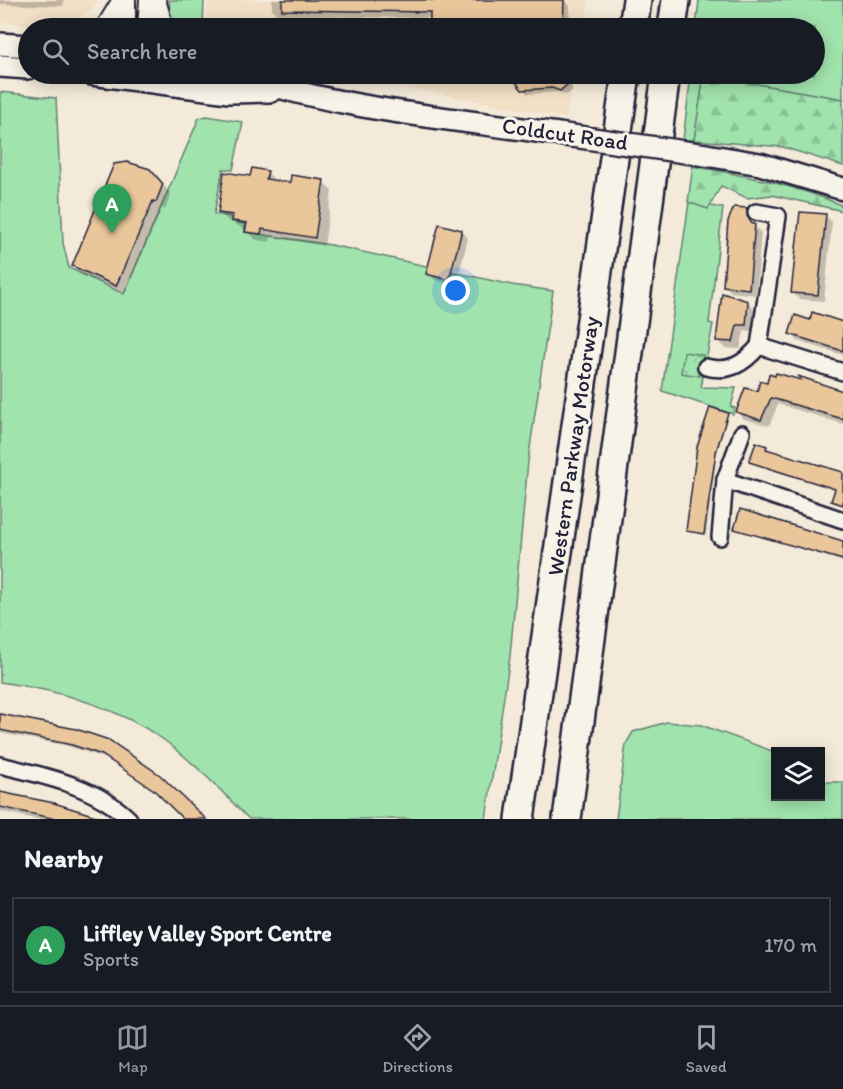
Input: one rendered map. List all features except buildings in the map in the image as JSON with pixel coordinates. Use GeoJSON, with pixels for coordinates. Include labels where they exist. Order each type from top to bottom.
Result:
{"type":"FeatureCollection","features":[{"type":"Feature","properties":{"kind":"highway"},"geometry":{"type":"LineString","coordinates":[[634,18],[637,0]]}},
{"type":"Feature","properties":{"kind":"highway"},"geometry":{"type":"LineString","coordinates":[[673,18],[676,0]]}},
{"type":"Feature","properties":{"kind":"highway","name":"Western Parkway Motorway"},"geometry":{"type":"LineString","coordinates":[[520,819],[625,84]]}},
{"type":"Feature","properties":{"kind":"highway","name":"Western Parkway Motorway"},"geometry":{"type":"LineString","coordinates":[[567,819],[665,84]]}},
{"type":"Feature","properties":{"kind":"main road"},"geometry":{"type":"LineString","coordinates":[[0,44],[18,45]]}},
{"type":"Feature","properties":{"kind":"main road"},"geometry":{"type":"LineString","coordinates":[[0,66],[18,67]]}},
{"type":"Feature","properties":{"kind":"main road","name":"Coldcut Road"},"geometry":{"type":"LineString","coordinates":[[186,84],[229,92],[284,90]]}},
{"type":"Feature","properties":{"kind":"main road","name":"Coldcut Road"},"geometry":{"type":"LineString","coordinates":[[266,84],[284,90],[350,103],[760,164],[843,189]]}},
{"type":"Feature","properties":{"kind":"street"},"geometry":{"type":"LineString","coordinates":[[112,18],[124,0]]}},
{"type":"Feature","properties":{"kind":"street"},"geometry":{"type":"LineString","coordinates":[[124,0],[125,18]]}},
{"type":"Feature","properties":{"kind":"street"},"geometry":{"type":"LineString","coordinates":[[148,18],[149,0]]}},
{"type":"Feature","properties":{"kind":"street"},"geometry":{"type":"LineString","coordinates":[[156,0],[161,18]]}},
{"type":"Feature","properties":{"kind":"street"},"geometry":{"type":"LineString","coordinates":[[706,367],[719,369],[736,367],[747,360],[759,346],[778,216],[756,212]]}},
{"type":"Feature","properties":{"kind":"street"},"geometry":{"type":"LineString","coordinates":[[759,346],[843,372]]}},
{"type":"Feature","properties":{"kind":"street"},"geometry":{"type":"LineString","coordinates":[[720,537],[725,480],[742,433]]}},
{"type":"Feature","properties":{"kind":"street"},"geometry":{"type":"LineString","coordinates":[[725,480],[843,520]]}},
{"type":"Feature","properties":{"kind":"street"},"geometry":{"type":"LineString","coordinates":[[0,765],[75,786],[117,807],[129,819]]}},
{"type":"Feature","properties":{"kind":"shaded area"},"geometry":{"type":"Polygon","coordinates":[[[0,0],[98,0],[94,8],[78,18],[18,18],[18,24],[0,22],[0,0]]]}},
{"type":"Feature","properties":{"kind":"shaded area"},"geometry":{"type":"Polygon","coordinates":[[[207,0],[589,0],[586,18],[207,18],[207,0]]]}},
{"type":"Feature","properties":{"kind":"shaded area"},"geometry":{"type":"Polygon","coordinates":[[[389,84],[573,84],[566,118],[389,84]]]}},
{"type":"Feature","properties":{"kind":"green space"},"geometry":{"type":"Polygon","coordinates":[[[169,0],[204,0],[203,18],[171,18],[169,0]]]}},
{"type":"Feature","properties":{"kind":"green space"},"geometry":{"type":"Polygon","coordinates":[[[699,0],[843,0],[843,99],[756,84],[825,84],[825,18],[697,18],[699,0]]]}},
{"type":"Feature","properties":{"kind":"green space"},"geometry":{"type":"Polygon","coordinates":[[[690,84],[703,84],[694,140],[683,140],[690,84]]]}},
{"type":"Feature","properties":{"kind":"green space"},"geometry":{"type":"Polygon","coordinates":[[[703,84],[756,84],[843,99],[843,166],[783,147],[694,140],[703,84]]]}},
{"type":"Feature","properties":{"kind":"green space"},"geometry":{"type":"Polygon","coordinates":[[[0,92],[56,98],[63,243],[69,268],[124,294],[199,118],[207,116],[243,122],[233,170],[223,169],[214,214],[231,217],[231,221],[245,224],[245,232],[331,245],[512,285],[553,291],[528,461],[510,656],[486,819],[249,819],[187,758],[146,728],[106,709],[65,695],[0,682],[0,92]]]}},
{"type":"Feature","properties":{"kind":"green space"},"geometry":{"type":"Polygon","coordinates":[[[693,166],[806,192],[843,206],[843,211],[772,195],[747,198],[721,186],[708,209],[688,202],[693,166]]]}},
{"type":"Feature","properties":{"kind":"green space"},"geometry":{"type":"Polygon","coordinates":[[[689,202],[723,208],[709,323],[713,324],[701,387],[736,388],[731,407],[735,408],[733,414],[662,391],[689,202]]]}},
{"type":"Feature","properties":{"kind":"green space"},"geometry":{"type":"Polygon","coordinates":[[[684,352],[703,355],[700,376],[681,373],[684,352]]]}},
{"type":"Feature","properties":{"kind":"green space"},"geometry":{"type":"Polygon","coordinates":[[[667,722],[701,725],[771,751],[771,801],[825,801],[825,782],[843,782],[843,819],[616,819],[626,744],[633,732],[667,722]]]}},
{"type":"Feature","properties":{"kind":"place","name":"Liffley Valley Sport Centre"},"geometry":{"type":"Point","coordinates":[112,234]}}]}
